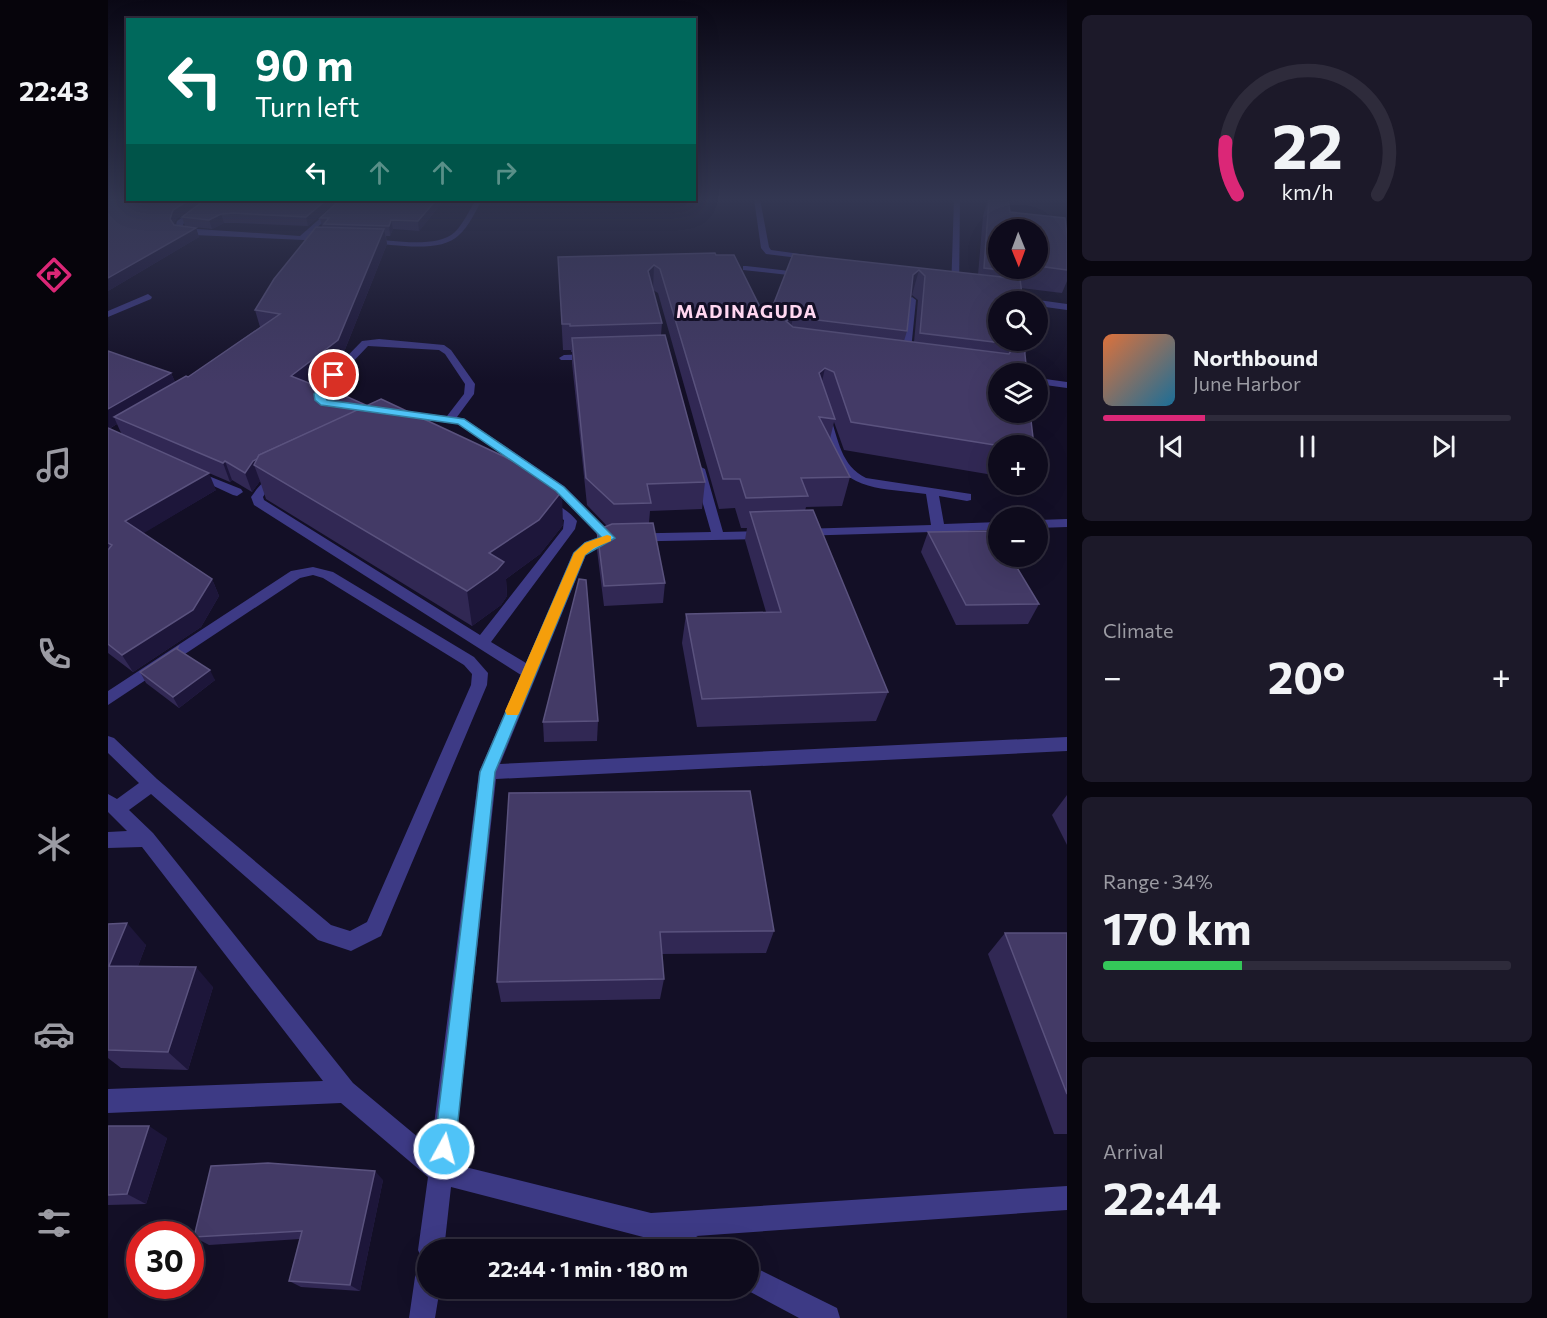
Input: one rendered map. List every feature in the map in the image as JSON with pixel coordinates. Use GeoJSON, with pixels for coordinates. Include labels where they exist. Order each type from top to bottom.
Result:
{"type":"FeatureCollection","features":[{"type":"Feature","properties":{"kind":"street"},"geometry":{"type":"LineString","coordinates":[[793,273],[796,261]]}},
{"type":"Feature","properties":{"kind":"street"},"geometry":{"type":"LineString","coordinates":[[955,293],[956,261]]}},
{"type":"Feature","properties":{"kind":"street"},"geometry":{"type":"LineString","coordinates":[[746,268],[816,276]]}},
{"type":"Feature","properties":{"kind":"street"},"geometry":{"type":"LineString","coordinates":[[945,272],[956,274]]}},
{"type":"Feature","properties":{"kind":"street"},"geometry":{"type":"LineString","coordinates":[[944,291],[967,294]]}},
{"type":"Feature","properties":{"kind":"street"},"geometry":{"type":"LineString","coordinates":[[108,314],[148,297]]}},
{"type":"Feature","properties":{"kind":"street"},"geometry":{"type":"LineString","coordinates":[[905,364],[912,300]]}},
{"type":"Feature","properties":{"kind":"street"},"geometry":{"type":"LineString","coordinates":[[1048,304],[1067,307]]}},
{"type":"Feature","properties":{"kind":"street"},"geometry":{"type":"LineString","coordinates":[[334,406],[320,400],[321,389],[360,346],[373,342],[441,347],[448,352],[471,384],[469,394],[450,419]]}},
{"type":"Feature","properties":{"kind":"street"},"geometry":{"type":"LineString","coordinates":[[564,358],[598,357]]}},
{"type":"Feature","properties":{"kind":"street"},"geometry":{"type":"LineString","coordinates":[[893,362],[917,365]]}},
{"type":"Feature","properties":{"kind":"street"},"geometry":{"type":"LineString","coordinates":[[1048,382],[1067,385]]}},
{"type":"Feature","properties":{"kind":"street"},"geometry":{"type":"LineString","coordinates":[[820,400],[841,464],[846,472],[863,481],[967,497]]}},
{"type":"Feature","properties":{"kind":"street"},"geometry":{"type":"LineString","coordinates":[[382,412],[461,421],[560,489],[609,538]]}},
{"type":"Feature","properties":{"kind":"street"},"geometry":{"type":"LineString","coordinates":[[393,425],[406,426],[416,432]]}},
{"type":"Feature","properties":{"kind":"street"},"geometry":{"type":"LineString","coordinates":[[695,453],[717,536]]}},
{"type":"Feature","properties":{"kind":"street"},"geometry":{"type":"LineString","coordinates":[[184,469],[237,492]]}},
{"type":"Feature","properties":{"kind":"street"},"geometry":{"type":"LineString","coordinates":[[295,470],[265,485],[257,497],[258,502],[528,672]]}},
{"type":"Feature","properties":{"kind":"street"},"geometry":{"type":"LineString","coordinates":[[932,492],[938,528]]}},
{"type":"Feature","properties":{"kind":"street"},"geometry":{"type":"LineString","coordinates":[[482,642],[571,525],[568,517],[538,500]]}},
{"type":"Feature","properties":{"kind":"street"},"geometry":{"type":"LineString","coordinates":[[1048,524],[1067,523]]}},
{"type":"Feature","properties":{"kind":"street"},"geometry":{"type":"LineString","coordinates":[[433,1239],[488,772],[528,672],[580,553],[590,545],[609,538],[988,526]]}},
{"type":"Feature","properties":{"kind":"street"},"geometry":{"type":"LineString","coordinates":[[108,699],[296,574],[314,571],[338,581],[469,662],[480,672],[479,685],[374,929],[351,941],[325,933],[151,784],[108,743]]}},
{"type":"Feature","properties":{"kind":"street"},"geometry":{"type":"LineString","coordinates":[[488,772],[1067,744]]}},
{"type":"Feature","properties":{"kind":"street"},"geometry":{"type":"LineString","coordinates":[[151,784],[113,805],[147,839],[345,1091],[442,1173],[651,1226],[676,1239]]}},
{"type":"Feature","properties":{"kind":"street"},"geometry":{"type":"LineString","coordinates":[[108,840],[147,839]]}},
{"type":"Feature","properties":{"kind":"street"},"geometry":{"type":"LineString","coordinates":[[108,1101],[345,1091]]}},
{"type":"Feature","properties":{"kind":"street"},"geometry":{"type":"LineString","coordinates":[[651,1226],[1067,1198]]}},
{"type":"Feature","properties":{"kind":"street"},"geometry":{"type":"LineString","coordinates":[[759,1283],[827,1318]]}},
{"type":"Feature","properties":{"kind":"street"},"geometry":{"type":"LineString","coordinates":[[422,1318],[425,1299]]}},
{"type":"Feature","properties":{"kind":"building"},"geometry":{"type":"Polygon","coordinates":[[[108,261],[139,261],[108,278],[108,261]]]}},
{"type":"Feature","properties":{"kind":"building"},"geometry":{"type":"Polygon","coordinates":[[[289,261],[371,261],[338,340],[291,376],[309,383],[310,386],[329,393],[341,394],[368,406],[259,455],[245,473],[225,461],[223,463],[114,417],[186,376],[188,377],[280,314],[255,310],[274,279],[289,261]]]}},
{"type":"Feature","properties":{"kind":"building"},"geometry":{"type":"Polygon","coordinates":[[[558,261],[737,261],[767,321],[790,261],[852,261],[988,275],[988,279],[1020,279],[1022,291],[988,291],[988,341],[920,333],[925,276],[919,270],[913,275],[907,331],[793,317],[786,321],[793,327],[1009,354],[1011,351],[1025,351],[1026,363],[988,363],[988,423],[1031,423],[1033,435],[988,435],[988,444],[851,422],[834,372],[825,368],[819,373],[835,419],[819,417],[850,477],[801,478],[808,496],[746,498],[740,479],[723,479],[660,269],[654,265],[648,271],[662,323],[570,326],[570,324],[562,324],[558,261]]]}},
{"type":"Feature","properties":{"kind":"building"},"geometry":{"type":"Polygon","coordinates":[[[985,261],[988,261],[988,268],[984,268],[985,261]]]}},
{"type":"Feature","properties":{"kind":"building"},"geometry":{"type":"Polygon","coordinates":[[[1048,261],[1067,261],[1067,270],[1048,267],[1048,261]]]}},
{"type":"Feature","properties":{"kind":"building"},"geometry":{"type":"Polygon","coordinates":[[[665,335],[705,482],[647,484],[651,503],[614,504],[586,478],[572,338],[665,335]]]}},
{"type":"Feature","properties":{"kind":"building"},"geometry":{"type":"Polygon","coordinates":[[[108,351],[171,373],[108,409],[108,351]]]}},
{"type":"Feature","properties":{"kind":"building"},"geometry":{"type":"Polygon","coordinates":[[[381,399],[505,457],[560,487],[562,491],[539,520],[489,553],[504,562],[497,570],[467,591],[254,465],[259,455],[381,399]]]}},
{"type":"Feature","properties":{"kind":"building"},"geometry":{"type":"Polygon","coordinates":[[[108,428],[209,473],[125,521],[212,579],[193,610],[122,655],[108,644],[108,550],[112,545],[108,543],[108,428]]]}},
{"type":"Feature","properties":{"kind":"building"},"geometry":{"type":"Polygon","coordinates":[[[813,510],[888,692],[702,699],[686,614],[781,612],[750,512],[813,510]]]}},
{"type":"Feature","properties":{"kind":"building"},"geometry":{"type":"Polygon","coordinates":[[[653,523],[665,583],[604,586],[597,530],[612,524],[653,523]]]}},
{"type":"Feature","properties":{"kind":"building"},"geometry":{"type":"Polygon","coordinates":[[[988,531],[988,567],[1017,567],[1039,604],[966,605],[928,532],[988,531]]]}},
{"type":"Feature","properties":{"kind":"building"},"geometry":{"type":"Polygon","coordinates":[[[579,579],[586,580],[598,721],[543,722],[579,579]]]}},
{"type":"Feature","properties":{"kind":"building"},"geometry":{"type":"Polygon","coordinates":[[[178,647],[177,649],[210,670],[173,697],[140,672],[178,647]]]}},
{"type":"Feature","properties":{"kind":"building"},"geometry":{"type":"Polygon","coordinates":[[[750,791],[774,931],[660,932],[664,979],[497,982],[509,793],[750,791]]]}},
{"type":"Feature","properties":{"kind":"building"},"geometry":{"type":"Polygon","coordinates":[[[127,923],[109,966],[196,967],[168,1052],[108,1050],[108,924],[127,923]]]}},
{"type":"Feature","properties":{"kind":"building"},"geometry":{"type":"Polygon","coordinates":[[[1005,933],[1067,933],[1067,1094],[1005,933]]]}},
{"type":"Feature","properties":{"kind":"building"},"geometry":{"type":"Polygon","coordinates":[[[108,1126],[149,1126],[127,1194],[108,1195],[108,1126]]]}},
{"type":"Feature","properties":{"kind":"building"},"geometry":{"type":"Polygon","coordinates":[[[268,1163],[375,1171],[350,1285],[289,1281],[302,1231],[204,1236],[204,1221],[198,1221],[211,1166],[268,1163]]]}},
{"type":"Feature","properties":{"kind":"slow traffic"},"geometry":{"type":"LineString","coordinates":[[512,711],[580,553],[590,545],[607,539]]}},
{"type":"Feature","properties":{"kind":"district","name":"MADINAGUDA"},"geometry":{"type":"Point","coordinates":[747,311]}},
{"type":"Feature","properties":{"kind":"route"},"geometry":{"type":"LineString","coordinates":[[334,375],[319,394],[320,400],[324,403],[461,421],[560,489],[609,538],[590,545],[580,553],[528,672],[488,772],[444,1149]]}}]}
